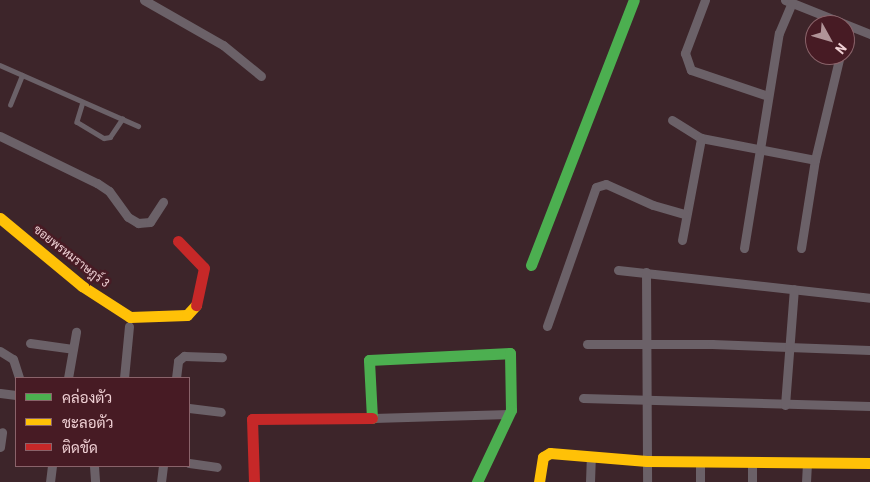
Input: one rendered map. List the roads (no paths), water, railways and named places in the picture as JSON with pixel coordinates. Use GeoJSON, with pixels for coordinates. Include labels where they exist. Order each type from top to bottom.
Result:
{"type":"FeatureCollection","features":[{"type":"Feature","properties":{"kind":"street"},"geometry":{"type":"LineString","coordinates":[[144,0],[223,45],[261,76]]}},
{"type":"Feature","properties":{"kind":"street"},"geometry":{"type":"LineString","coordinates":[[531,265],[634,0]]}},
{"type":"Feature","properties":{"kind":"street"},"geometry":{"type":"LineString","coordinates":[[705,0],[685,53],[692,70],[768,96]]}},
{"type":"Feature","properties":{"kind":"street"},"geometry":{"type":"LineString","coordinates":[[744,248],[758,150],[779,33],[788,2],[816,15]]}},
{"type":"Feature","properties":{"kind":"street"},"geometry":{"type":"LineString","coordinates":[[855,31],[870,34]]}},
{"type":"Feature","properties":{"kind":"street"},"geometry":{"type":"LineString","coordinates":[[801,248],[815,160],[838,65]]}},
{"type":"Feature","properties":{"kind":"street"},"geometry":{"type":"LineString","coordinates":[[672,120],[701,138],[815,160]]}},
{"type":"Feature","properties":{"kind":"street"},"geometry":{"type":"LineString","coordinates":[[0,136],[97,183],[109,191],[128,217],[138,222],[150,222],[163,202]]}},
{"type":"Feature","properties":{"kind":"street"},"geometry":{"type":"LineString","coordinates":[[682,240],[685,214],[701,138]]}},
{"type":"Feature","properties":{"kind":"street"},"geometry":{"type":"LineString","coordinates":[[547,326],[596,186],[606,184],[653,205],[685,214]]}},
{"type":"Feature","properties":{"kind":"street","name":"ซอยพรหมราษฎร์ 3"},"geometry":{"type":"LineString","coordinates":[[0,218],[82,286],[130,317],[187,315],[196,307],[204,268],[178,242]]}},
{"type":"Feature","properties":{"kind":"street"},"geometry":{"type":"LineString","coordinates":[[618,270],[870,298]]}},
{"type":"Feature","properties":{"kind":"street"},"geometry":{"type":"LineString","coordinates":[[646,272],[647,482]]}},
{"type":"Feature","properties":{"kind":"street"},"geometry":{"type":"LineString","coordinates":[[784,405],[787,347],[794,289]]}},
{"type":"Feature","properties":{"kind":"street"},"geometry":{"type":"LineString","coordinates":[[124,377],[129,326]]}},
{"type":"Feature","properties":{"kind":"street"},"geometry":{"type":"LineString","coordinates":[[68,377],[76,332]]}},
{"type":"Feature","properties":{"kind":"street"},"geometry":{"type":"LineString","coordinates":[[30,343],[73,349]]}},
{"type":"Feature","properties":{"kind":"street"},"geometry":{"type":"LineString","coordinates":[[587,344],[646,343],[870,350]]}},
{"type":"Feature","properties":{"kind":"street"},"geometry":{"type":"LineString","coordinates":[[0,351],[13,359],[19,377]]}},
{"type":"Feature","properties":{"kind":"street"},"geometry":{"type":"LineString","coordinates":[[373,418],[369,360],[510,353],[512,400],[509,414],[477,482]]}},
{"type":"Feature","properties":{"kind":"street"},"geometry":{"type":"LineString","coordinates":[[176,377],[178,362],[184,356],[222,357]]}},
{"type":"Feature","properties":{"kind":"street"},"geometry":{"type":"LineString","coordinates":[[0,393],[15,395]]}},
{"type":"Feature","properties":{"kind":"street"},"geometry":{"type":"LineString","coordinates":[[583,398],[870,406]]}},
{"type":"Feature","properties":{"kind":"street"},"geometry":{"type":"LineString","coordinates":[[190,408],[221,412]]}},
{"type":"Feature","properties":{"kind":"street"},"geometry":{"type":"LineString","coordinates":[[254,482],[252,419],[509,414]]}},
{"type":"Feature","properties":{"kind":"street"},"geometry":{"type":"LineString","coordinates":[[0,447],[2,432]]}},
{"type":"Feature","properties":{"kind":"street"},"geometry":{"type":"LineString","coordinates":[[539,482],[543,457],[550,454],[647,461],[870,463]]}},
{"type":"Feature","properties":{"kind":"street"},"geometry":{"type":"LineString","coordinates":[[590,482],[591,458]]}},
{"type":"Feature","properties":{"kind":"street"},"geometry":{"type":"LineString","coordinates":[[700,461],[700,482]]}},
{"type":"Feature","properties":{"kind":"street"},"geometry":{"type":"LineString","coordinates":[[752,462],[752,482]]}},
{"type":"Feature","properties":{"kind":"street"},"geometry":{"type":"LineString","coordinates":[[806,482],[807,462]]}},
{"type":"Feature","properties":{"kind":"street"},"geometry":{"type":"LineString","coordinates":[[190,463],[216,467]]}},
{"type":"Feature","properties":{"kind":"street"},"geometry":{"type":"LineString","coordinates":[[50,482],[52,467]]}},
{"type":"Feature","properties":{"kind":"street"},"geometry":{"type":"LineString","coordinates":[[94,467],[95,482]]}},
{"type":"Feature","properties":{"kind":"street"},"geometry":{"type":"LineString","coordinates":[[161,482],[163,467]]}},
{"type":"Feature","properties":{"kind":"lane"},"geometry":{"type":"LineString","coordinates":[[0,66],[138,126]]}},
{"type":"Feature","properties":{"kind":"lane"},"geometry":{"type":"LineString","coordinates":[[10,105],[22,75]]}},
{"type":"Feature","properties":{"kind":"lane"},"geometry":{"type":"LineString","coordinates":[[84,102],[77,122],[104,138],[110,137],[122,119]]}}]}
